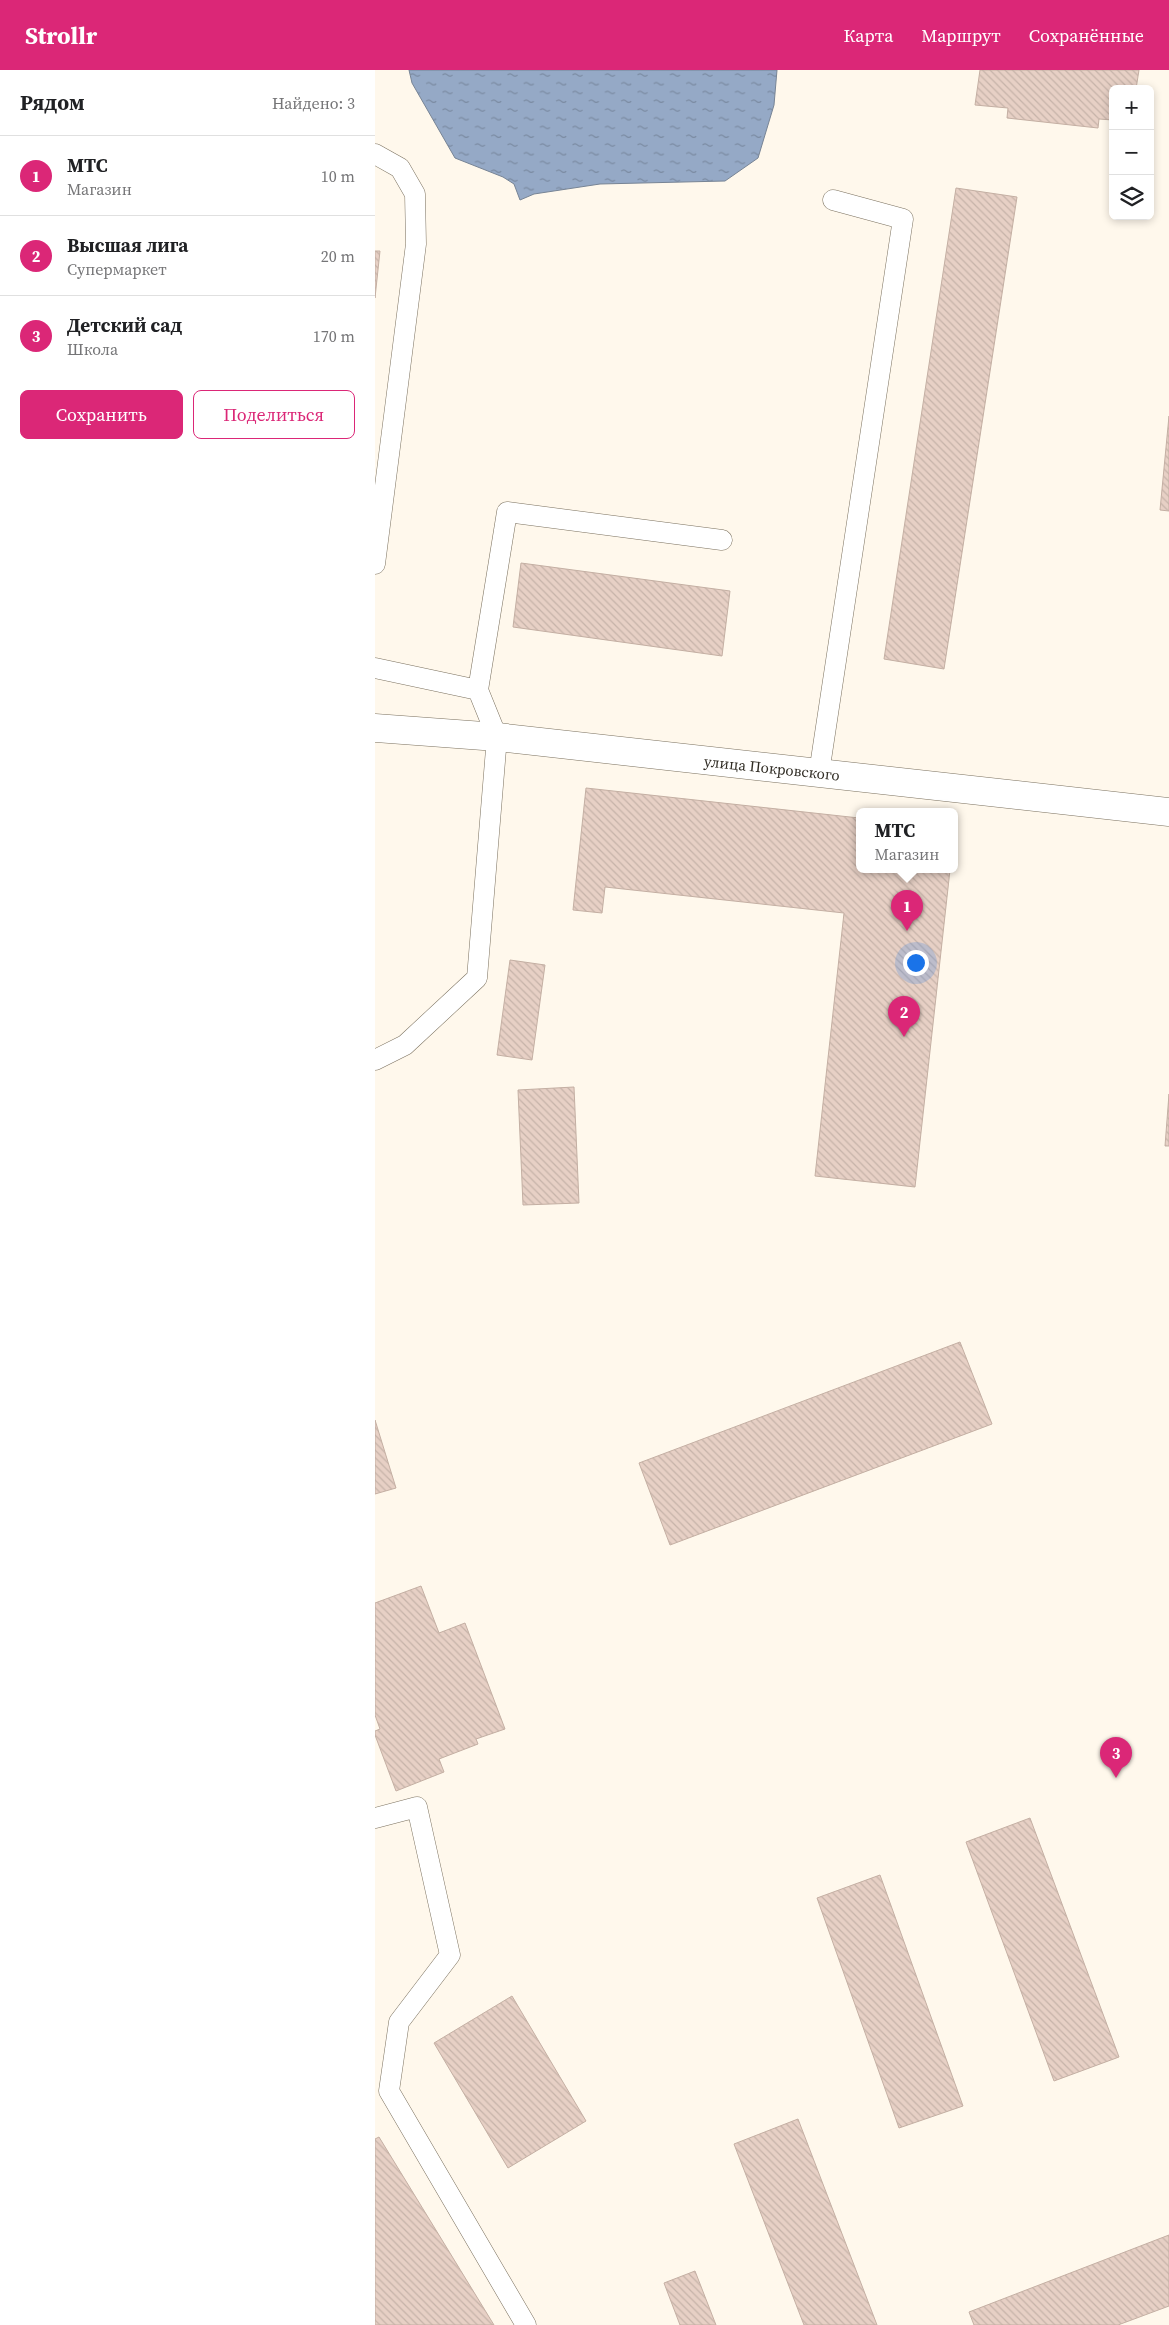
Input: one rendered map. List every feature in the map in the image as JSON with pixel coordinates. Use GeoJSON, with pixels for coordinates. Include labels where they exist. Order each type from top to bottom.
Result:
{"type":"FeatureCollection","features":[{"type":"Feature","properties":{"kind":"street","name":"улица Покровского"},"geometry":{"type":"LineString","coordinates":[[375,728],[497,737],[1169,812]]}},
{"type":"Feature","properties":{"kind":"lane"},"geometry":{"type":"LineString","coordinates":[[375,154],[400,168],[415,194],[416,244],[375,564]]}},
{"type":"Feature","properties":{"kind":"lane"},"geometry":{"type":"LineString","coordinates":[[819,773],[903,219],[833,200]]}},
{"type":"Feature","properties":{"kind":"lane"},"geometry":{"type":"LineString","coordinates":[[375,1060],[405,1045],[477,978],[497,737],[478,690],[507,512],[722,540]]}},
{"type":"Feature","properties":{"kind":"lane"},"geometry":{"type":"LineString","coordinates":[[375,668],[478,690]]}},
{"type":"Feature","properties":{"kind":"lane"},"geometry":{"type":"LineString","coordinates":[[375,1818],[417,1807],[450,1955],[399,2022],[389,2091],[525,2325]]}},
{"type":"Feature","properties":{"kind":"water"},"geometry":{"type":"Polygon","coordinates":[[[409,70],[777,70],[774,105],[758,158],[725,181],[600,184],[534,194],[520,200],[514,184],[503,177],[455,158],[412,83],[409,70]]]}},
{"type":"Feature","properties":{"kind":"building"},"geometry":{"type":"Polygon","coordinates":[[[980,70],[1139,70],[1137,85],[1109,85],[1109,120],[1099,119],[1098,128],[1007,118],[1008,108],[975,105],[980,70]]]}},
{"type":"Feature","properties":{"kind":"building"},"geometry":{"type":"Polygon","coordinates":[[[956,188],[1017,197],[944,669],[884,659],[956,188]]]}},
{"type":"Feature","properties":{"kind":"building"},"geometry":{"type":"Polygon","coordinates":[[[375,251],[380,251],[375,298],[375,251]]]}},
{"type":"Feature","properties":{"kind":"building"},"geometry":{"type":"Polygon","coordinates":[[[1169,416],[1169,511],[1160,510],[1169,416]]]}},
{"type":"Feature","properties":{"kind":"building"},"geometry":{"type":"Polygon","coordinates":[[[521,563],[730,591],[722,656],[513,627],[521,563]]]}},
{"type":"Feature","properties":{"kind":"building"},"geometry":{"type":"Polygon","coordinates":[[[586,788],[856,818],[856,873],[950,873],[915,1187],[815,1176],[844,913],[605,887],[602,913],[573,910],[586,788]]]}},
{"type":"Feature","properties":{"kind":"building"},"geometry":{"type":"Polygon","coordinates":[[[510,960],[545,965],[532,1060],[497,1055],[510,960]]]}},
{"type":"Feature","properties":{"kind":"building"},"geometry":{"type":"Polygon","coordinates":[[[574,1087],[579,1203],[523,1205],[518,1090],[574,1087]]]}},
{"type":"Feature","properties":{"kind":"building"},"geometry":{"type":"Polygon","coordinates":[[[1169,1094],[1169,1146],[1165,1146],[1169,1094]]]}},
{"type":"Feature","properties":{"kind":"building"},"geometry":{"type":"Polygon","coordinates":[[[960,1342],[992,1424],[670,1545],[639,1463],[960,1342]]]}},
{"type":"Feature","properties":{"kind":"building"},"geometry":{"type":"Polygon","coordinates":[[[375,1420],[396,1488],[375,1494],[375,1420]]]}},
{"type":"Feature","properties":{"kind":"building"},"geometry":{"type":"Polygon","coordinates":[[[421,1586],[439,1633],[465,1623],[505,1729],[476,1739],[478,1744],[439,1759],[444,1772],[396,1791],[375,1735],[375,1731],[380,1729],[375,1715],[375,1603],[421,1586]]]}},
{"type":"Feature","properties":{"kind":"building"},"geometry":{"type":"Polygon","coordinates":[[[1030,1818],[1119,2057],[1054,2081],[966,1842],[1030,1818]]]}},
{"type":"Feature","properties":{"kind":"building"},"geometry":{"type":"Polygon","coordinates":[[[880,1875],[963,2106],[899,2128],[817,1898],[880,1875]]]}},
{"type":"Feature","properties":{"kind":"building"},"geometry":{"type":"Polygon","coordinates":[[[512,1996],[586,2121],[508,2168],[434,2043],[512,1996]]]}},
{"type":"Feature","properties":{"kind":"building"},"geometry":{"type":"Polygon","coordinates":[[[798,2119],[877,2325],[804,2325],[734,2144],[798,2119]]]}},
{"type":"Feature","properties":{"kind":"building"},"geometry":{"type":"Polygon","coordinates":[[[379,2137],[494,2325],[375,2325],[375,2139],[379,2137]]]}},
{"type":"Feature","properties":{"kind":"building"},"geometry":{"type":"Polygon","coordinates":[[[1169,2235],[1169,2306],[1118,2325],[974,2325],[969,2312],[1169,2235]]]}},
{"type":"Feature","properties":{"kind":"building"},"geometry":{"type":"Polygon","coordinates":[[[695,2271],[716,2325],[680,2325],[664,2283],[695,2271]]]}},
{"type":"Feature","properties":{"kind":"place","name":"МТС"},"geometry":{"type":"Point","coordinates":[907,931]}},
{"type":"Feature","properties":{"kind":"place","name":"Высшая лига"},"geometry":{"type":"Point","coordinates":[904,1037]}},
{"type":"Feature","properties":{"kind":"place","name":"Детский сад"},"geometry":{"type":"Point","coordinates":[1116,1778]}}]}
